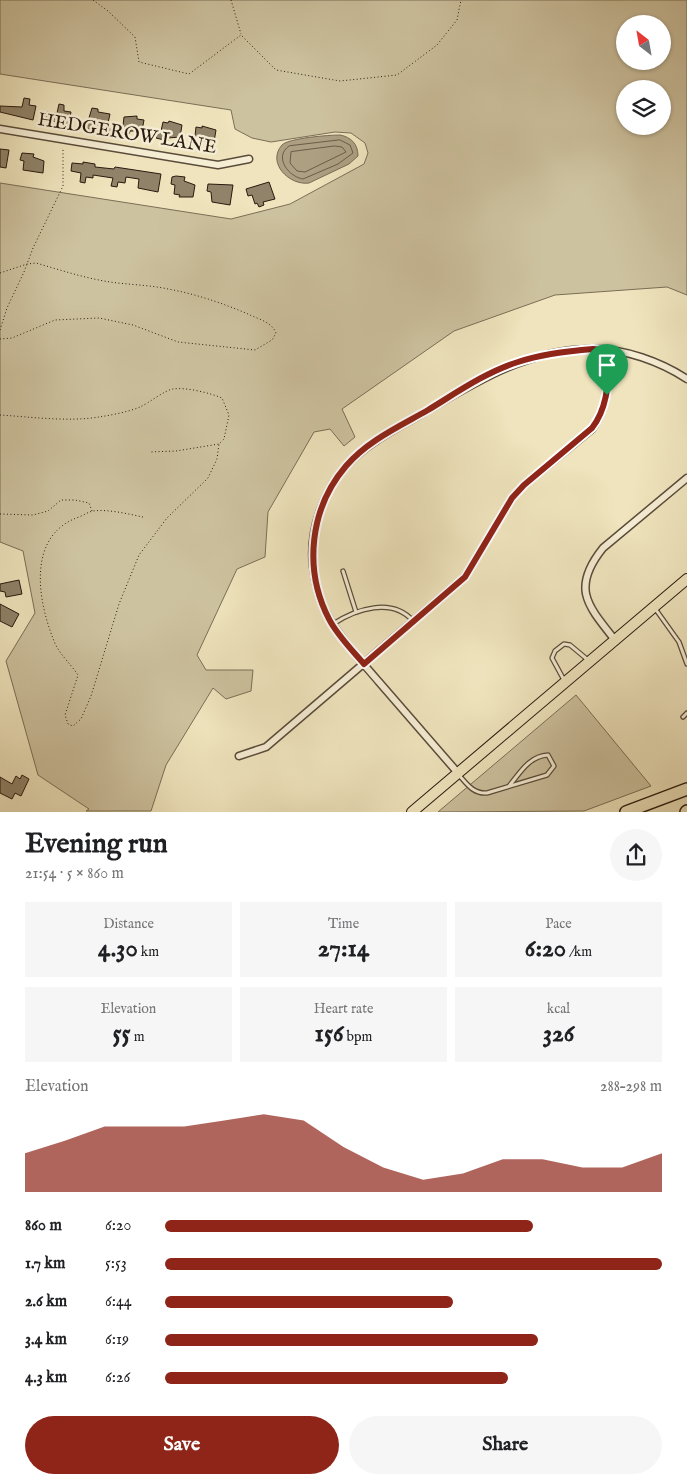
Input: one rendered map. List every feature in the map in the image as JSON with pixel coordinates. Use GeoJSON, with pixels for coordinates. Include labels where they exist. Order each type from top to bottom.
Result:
{"type":"FeatureCollection","features":[{"type":"Feature","properties":{"kind":"highway"},"geometry":{"type":"LineString","coordinates":[[626,812],[687,789]]}},
{"type":"Feature","properties":{"kind":"main road"},"geometry":{"type":"LineString","coordinates":[[412,812],[687,579]]}},
{"type":"Feature","properties":{"kind":"street","name":"HEDGEROW LANE"},"geometry":{"type":"LineString","coordinates":[[0,129],[218,165],[249,159]]}},
{"type":"Feature","properties":{"kind":"street"},"geometry":{"type":"LineString","coordinates":[[458,774],[364,664],[329,619],[317,588],[313,564],[314,536],[321,507],[333,484],[347,465],[376,441],[474,383],[517,362],[566,351],[593,349],[636,355],[667,366],[687,379]]}},
{"type":"Feature","properties":{"kind":"street"},"geometry":{"type":"LineString","coordinates":[[238,756],[266,747],[465,577],[504,510],[524,485],[592,428],[600,419],[607,395],[610,351]]}},
{"type":"Feature","properties":{"kind":"street"},"geometry":{"type":"LineString","coordinates":[[615,640],[588,605],[585,593],[587,574],[593,561],[603,548],[687,478]]}},
{"type":"Feature","properties":{"kind":"lane"},"geometry":{"type":"LineString","coordinates":[[343,571],[356,612]]}},
{"type":"Feature","properties":{"kind":"lane"},"geometry":{"type":"LineString","coordinates":[[333,624],[356,612],[386,607],[399,609],[413,622]]}},
{"type":"Feature","properties":{"kind":"lane"},"geometry":{"type":"LineString","coordinates":[[654,607],[680,642],[687,664]]}},
{"type":"Feature","properties":{"kind":"lane"},"geometry":{"type":"LineString","coordinates":[[565,683],[552,658],[555,651],[564,644],[570,645],[590,662]]}},
{"type":"Feature","properties":{"kind":"lane"},"geometry":{"type":"LineString","coordinates":[[683,717],[687,713]]}},
{"type":"Feature","properties":{"kind":"lane"},"geometry":{"type":"LineString","coordinates":[[458,774],[467,786],[480,793],[509,786],[548,775],[554,766],[552,760],[548,755],[539,755],[531,760],[509,786]]}},
{"type":"Feature","properties":{"kind":"path"},"geometry":{"type":"LineString","coordinates":[[93,0],[108,11],[135,37],[139,62],[189,74],[241,35]]}},
{"type":"Feature","properties":{"kind":"path"},"geometry":{"type":"LineString","coordinates":[[231,0],[241,35],[276,70],[340,81],[397,76],[437,45],[456,20],[461,0]]}},
{"type":"Feature","properties":{"kind":"path"},"geometry":{"type":"LineString","coordinates":[[0,330],[7,308],[46,218],[63,186],[63,149]]}},
{"type":"Feature","properties":{"kind":"path"},"geometry":{"type":"LineString","coordinates":[[0,273],[36,263],[124,285],[165,288],[228,306],[266,322],[274,328],[275,336],[266,345],[255,350],[212,346],[178,342],[134,325],[99,318],[55,320],[12,338],[0,339]]}},
{"type":"Feature","properties":{"kind":"path"},"geometry":{"type":"LineString","coordinates":[[0,415],[48,418],[97,417],[137,408],[175,388],[211,394],[222,398],[229,415],[224,438],[219,444],[217,459],[208,478],[167,518],[139,555],[120,604],[91,696],[81,718],[73,726],[68,724],[66,715],[78,675],[54,642],[41,591],[43,554],[53,533],[66,522],[92,511],[106,511],[143,517]]}},
{"type":"Feature","properties":{"kind":"path"},"geometry":{"type":"LineString","coordinates":[[149,452],[176,451],[219,444]]}},
{"type":"Feature","properties":{"kind":"path"},"geometry":{"type":"LineString","coordinates":[[0,514],[33,515],[48,511],[61,500],[89,503],[92,511]]}},
{"type":"Feature","properties":{"kind":"shaded area"},"geometry":{"type":"Polygon","coordinates":[[[0,0],[687,0],[687,295],[667,287],[555,295],[454,331],[342,409],[355,437],[344,446],[330,429],[314,432],[268,512],[265,557],[237,569],[197,655],[206,670],[253,670],[251,691],[226,699],[213,688],[166,765],[151,811],[86,811],[89,809],[38,775],[6,661],[35,613],[23,551],[0,542],[0,183],[231,219],[290,204],[364,164],[368,153],[365,143],[351,133],[335,132],[271,142],[252,138],[235,129],[231,110],[0,74],[0,0]]]}},
{"type":"Feature","properties":{"kind":"shaded area"},"geometry":{"type":"Polygon","coordinates":[[[576,695],[651,786],[584,811],[438,812],[576,695]]]}},
{"type":"Feature","properties":{"kind":"water"},"geometry":{"type":"Polygon","coordinates":[[[340,135],[351,139],[357,148],[358,156],[349,164],[309,183],[295,181],[282,172],[277,159],[282,145],[292,140],[309,137],[340,135]]]}},
{"type":"Feature","properties":{"kind":"building"},"geometry":{"type":"Polygon","coordinates":[[[24,98],[30,99],[29,105],[36,106],[33,120],[0,112],[0,106],[22,107],[24,98]]]}},
{"type":"Feature","properties":{"kind":"building"},"geometry":{"type":"Polygon","coordinates":[[[59,104],[64,105],[64,111],[71,112],[68,126],[56,124],[56,122],[46,119],[47,112],[57,113],[59,104]]]}},
{"type":"Feature","properties":{"kind":"building"},"geometry":{"type":"Polygon","coordinates":[[[92,108],[98,109],[98,112],[110,114],[108,123],[123,126],[124,117],[137,116],[137,119],[144,120],[142,131],[130,131],[129,135],[83,128],[84,121],[88,121],[92,108]]]}},
{"type":"Feature","properties":{"kind":"building"},"geometry":{"type":"Polygon","coordinates":[[[169,121],[182,125],[180,137],[168,138],[168,141],[156,138],[158,131],[161,131],[163,122],[168,123],[169,121]]]}},
{"type":"Feature","properties":{"kind":"building"},"geometry":{"type":"Polygon","coordinates":[[[202,126],[216,130],[214,142],[202,141],[201,146],[190,143],[191,136],[195,136],[196,127],[202,128],[202,126]]]}},
{"type":"Feature","properties":{"kind":"building"},"geometry":{"type":"Polygon","coordinates":[[[0,149],[9,150],[6,168],[0,167],[0,149]]]}},
{"type":"Feature","properties":{"kind":"building"},"geometry":{"type":"Polygon","coordinates":[[[22,153],[34,154],[33,157],[44,161],[43,173],[23,170],[24,161],[20,160],[22,153]]]}},
{"type":"Feature","properties":{"kind":"building"},"geometry":{"type":"Polygon","coordinates":[[[83,162],[95,164],[95,167],[114,169],[115,167],[161,174],[158,192],[138,188],[139,179],[126,177],[125,183],[118,182],[117,187],[111,186],[113,178],[93,175],[93,178],[86,177],[85,183],[80,182],[81,173],[71,171],[72,163],[83,164],[83,162]]]}},
{"type":"Feature","properties":{"kind":"building"},"geometry":{"type":"Polygon","coordinates":[[[172,177],[185,177],[184,181],[195,185],[193,197],[179,197],[180,195],[174,194],[175,185],[171,184],[172,177]]]}},
{"type":"Feature","properties":{"kind":"building"},"geometry":{"type":"Polygon","coordinates":[[[269,182],[275,199],[263,202],[264,205],[259,207],[257,203],[255,204],[252,195],[248,196],[246,189],[269,182]]]}},
{"type":"Feature","properties":{"kind":"building"},"geometry":{"type":"Polygon","coordinates":[[[208,184],[233,185],[230,205],[212,202],[211,192],[207,191],[208,184]]]}},
{"type":"Feature","properties":{"kind":"building"},"geometry":{"type":"Polygon","coordinates":[[[19,580],[22,594],[6,597],[5,592],[0,591],[0,584],[19,580]]]}},
{"type":"Feature","properties":{"kind":"building"},"geometry":{"type":"Polygon","coordinates":[[[0,604],[19,614],[12,627],[0,621],[0,604]]]}},
{"type":"Feature","properties":{"kind":"building"},"geometry":{"type":"Polygon","coordinates":[[[22,775],[29,779],[21,796],[15,793],[12,799],[0,793],[0,777],[12,784],[16,776],[20,779],[22,775]]]}},
{"type":"Feature","properties":{"kind":"route"},"geometry":{"type":"LineString","coordinates":[[593,349],[610,351],[607,395],[600,419],[592,428],[524,485],[512,498],[465,577],[364,664],[329,619],[317,588],[313,564],[314,536],[321,507],[333,484],[347,465],[376,441],[474,383],[517,362],[566,351],[593,349]]}}]}
